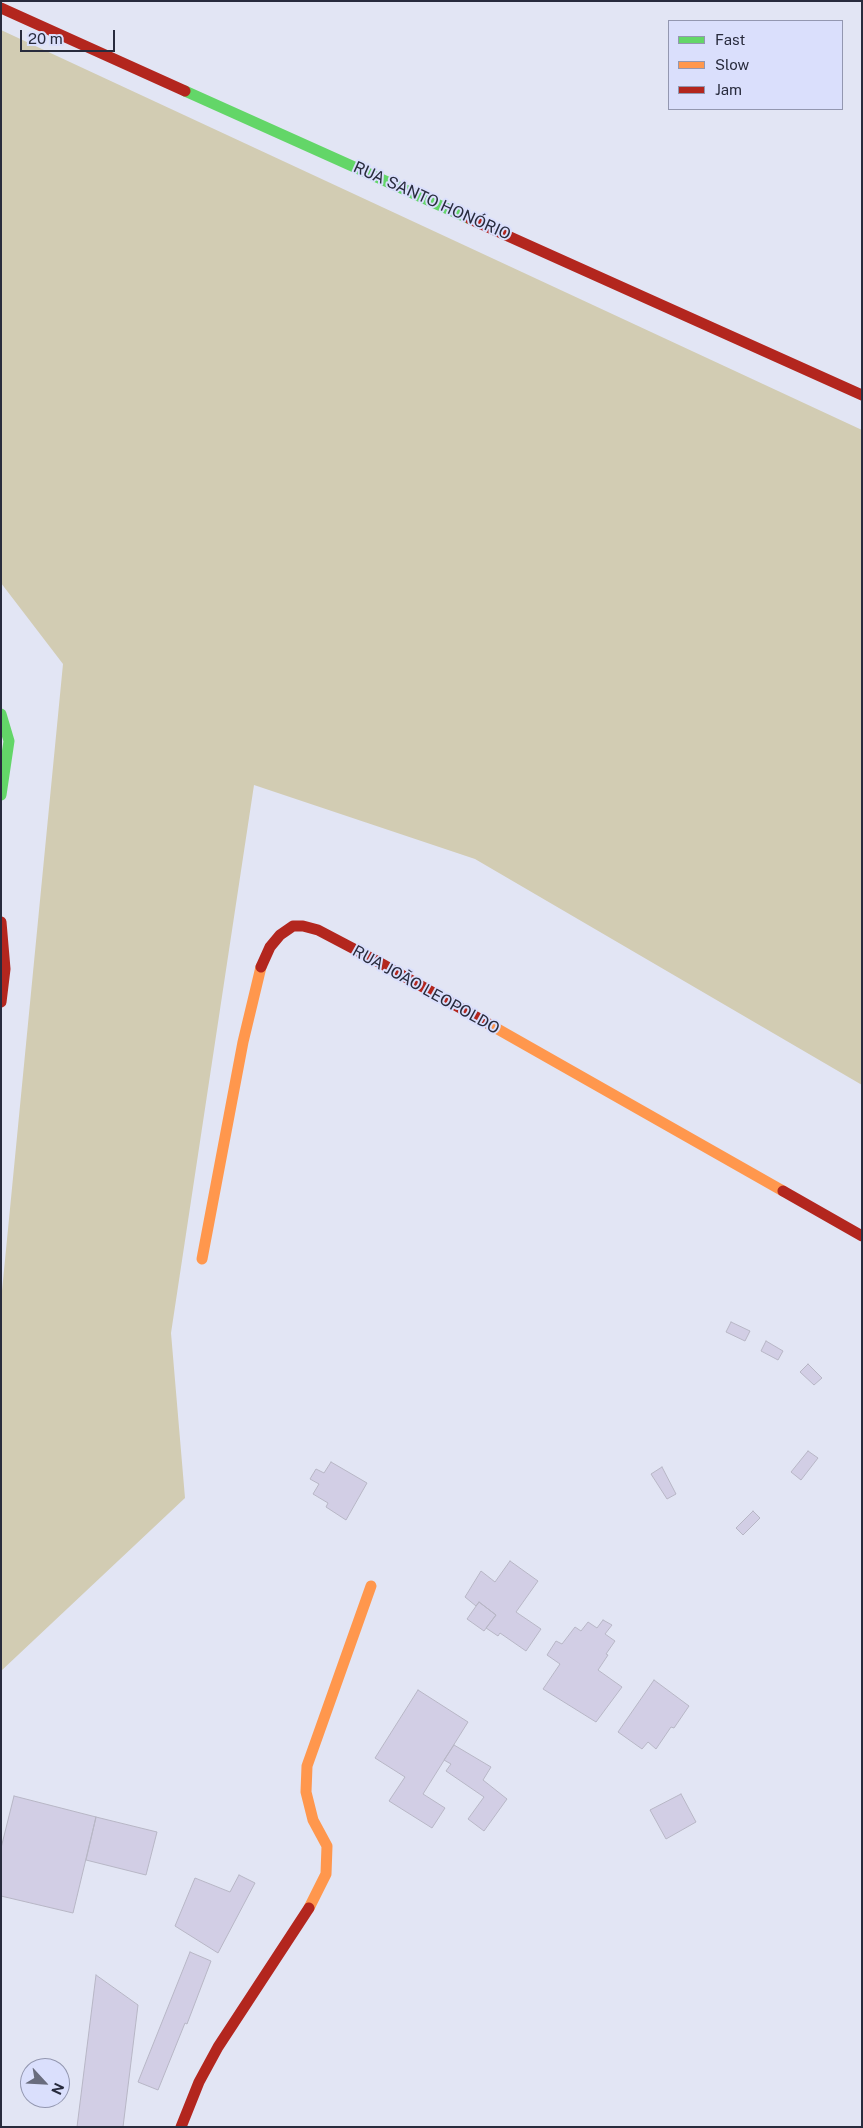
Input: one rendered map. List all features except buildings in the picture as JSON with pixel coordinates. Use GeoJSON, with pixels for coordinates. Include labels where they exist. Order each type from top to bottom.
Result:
{"type":"FeatureCollection","features":[{"type":"Feature","properties":{"kind":"street","name":"RUA SANTO HONÓRIO"},"geometry":{"type":"LineString","coordinates":[[1,8],[862,395]]}},
{"type":"Feature","properties":{"kind":"street"},"geometry":{"type":"LineString","coordinates":[[1,714],[9,741],[1,795]]}},
{"type":"Feature","properties":{"kind":"street"},"geometry":{"type":"LineString","coordinates":[[1,922],[5,969],[1,1002]]}},
{"type":"Feature","properties":{"kind":"street","name":"RUA JOÃO LEOPOLDO"},"geometry":{"type":"LineString","coordinates":[[202,1259],[243,1042],[262,965],[270,946],[280,935],[293,926],[303,926],[318,930],[375,960],[862,1236]]}},
{"type":"Feature","properties":{"kind":"street"},"geometry":{"type":"LineString","coordinates":[[181,2127],[199,2082],[218,2047],[312,1904],[326,1874],[327,1846],[313,1820],[306,1792],[307,1766],[371,1586]]}},
{"type":"Feature","properties":{"kind":"shaded area"},"geometry":{"type":"Polygon","coordinates":[[[1,30],[862,430],[862,1085],[475,859],[254,785],[171,1333],[185,1498],[1,1671],[1,1301],[63,664],[1,583],[1,30]]]}},
{"type":"Feature","properties":{"kind":"traffic: fast"},"geometry":{"type":"LineString","coordinates":[[185,91],[470,219]]}},
{"type":"Feature","properties":{"kind":"traffic: fast"},"geometry":{"type":"LineString","coordinates":[[1,714],[9,741],[1,795]]}},
{"type":"Feature","properties":{"kind":"traffic: slow"},"geometry":{"type":"LineString","coordinates":[[202,1259],[243,1042],[261,967]]}},
{"type":"Feature","properties":{"kind":"traffic: slow"},"geometry":{"type":"LineString","coordinates":[[487,1023],[783,1191]]}},
{"type":"Feature","properties":{"kind":"traffic: slow"},"geometry":{"type":"LineString","coordinates":[[309,1908],[326,1874],[327,1846],[313,1820],[306,1792],[307,1766],[371,1586]]}},
{"type":"Feature","properties":{"kind":"traffic: jam"},"geometry":{"type":"LineString","coordinates":[[1,8],[185,91]]}},
{"type":"Feature","properties":{"kind":"traffic: jam"},"geometry":{"type":"LineString","coordinates":[[470,219],[862,395]]}},
{"type":"Feature","properties":{"kind":"traffic: jam"},"geometry":{"type":"LineString","coordinates":[[1,922],[5,969],[1,1002]]}},
{"type":"Feature","properties":{"kind":"traffic: jam"},"geometry":{"type":"LineString","coordinates":[[261,967],[270,947],[280,935],[293,926],[303,926],[318,930],[375,960],[487,1023]]}},
{"type":"Feature","properties":{"kind":"traffic: jam"},"geometry":{"type":"LineString","coordinates":[[783,1191],[862,1236]]}},
{"type":"Feature","properties":{"kind":"traffic: jam"},"geometry":{"type":"LineString","coordinates":[[181,2127],[199,2082],[218,2047],[309,1908]]}}]}
